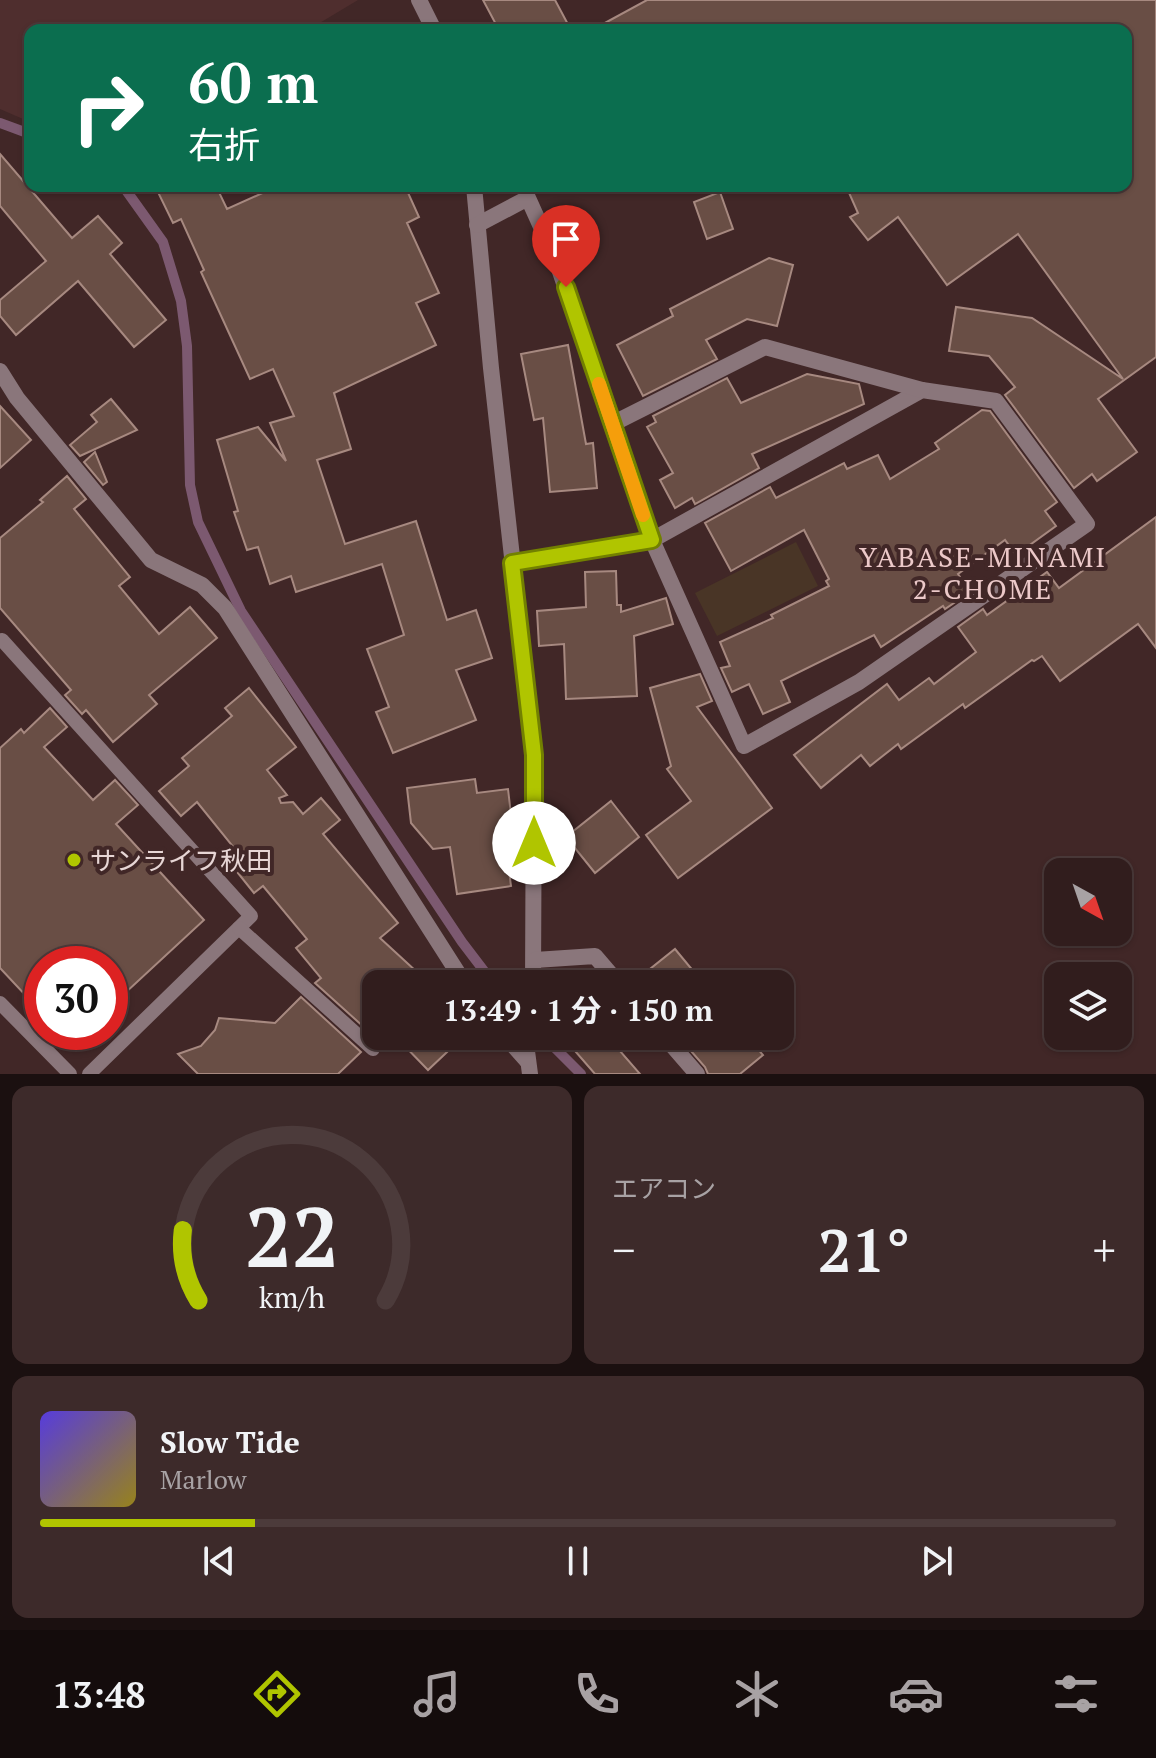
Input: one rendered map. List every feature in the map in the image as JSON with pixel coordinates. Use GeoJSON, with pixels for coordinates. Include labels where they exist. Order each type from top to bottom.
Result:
{"type":"FeatureCollection","features":[{"type":"Feature","properties":{"kind":"street"},"geometry":{"type":"LineString","coordinates":[[419,0],[431,24]]}},
{"type":"Feature","properties":{"kind":"street"},"geometry":{"type":"LineString","coordinates":[[474,192],[534,755],[534,970]]}},
{"type":"Feature","properties":{"kind":"street"},"geometry":{"type":"LineString","coordinates":[[477,225],[528,198],[556,260],[612,424],[652,540],[744,746],[859,682],[1087,524],[996,401],[922,390],[765,347],[612,424]]}},
{"type":"Feature","properties":{"kind":"street"},"geometry":{"type":"LineString","coordinates":[[0,371],[17,398],[151,560],[202,585],[225,608],[456,970]]}},
{"type":"Feature","properties":{"kind":"street"},"geometry":{"type":"LineString","coordinates":[[512,563],[652,540],[922,390]]}},
{"type":"Feature","properties":{"kind":"street"},"geometry":{"type":"LineString","coordinates":[[535,960],[595,956],[607,970]]}},
{"type":"Feature","properties":{"kind":"street"},"geometry":{"type":"LineString","coordinates":[[516,1050],[529,1068]]}},
{"type":"Feature","properties":{"kind":"street"},"geometry":{"type":"LineString","coordinates":[[676,1050],[697,1074]]}},
{"type":"Feature","properties":{"kind":"lane"},"geometry":{"type":"LineString","coordinates":[[2,640],[251,916],[89,1074]]}},
{"type":"Feature","properties":{"kind":"lane"},"geometry":{"type":"LineString","coordinates":[[239,928],[362,1039]]}},
{"type":"Feature","properties":{"kind":"lane"},"geometry":{"type":"LineString","coordinates":[[0,1003],[70,1074]]}},
{"type":"Feature","properties":{"kind":"shaded area"},"geometry":{"type":"Polygon","coordinates":[[[0,0],[358,0],[318,24],[24,24],[24,119],[0,109],[0,0]]]}},
{"type":"Feature","properties":{"kind":"shaded area"},"geometry":{"type":"Polygon","coordinates":[[[796,542],[818,586],[717,636],[695,593],[796,542]]]}},
{"type":"Feature","properties":{"kind":"building"},"geometry":{"type":"Polygon","coordinates":[[[483,0],[555,0],[568,24],[496,24],[483,0]]]}},
{"type":"Feature","properties":{"kind":"building"},"geometry":{"type":"Polygon","coordinates":[[[647,0],[1156,0],[1156,357],[1098,399],[1137,452],[1097,481],[1092,474],[1074,488],[1005,395],[1015,387],[989,356],[949,351],[956,307],[1032,318],[1123,379],[1018,234],[947,285],[898,217],[868,240],[850,217],[858,213],[849,192],[1132,192],[1132,24],[603,24],[647,0]]]}},
{"type":"Feature","properties":{"kind":"building"},"geometry":{"type":"Polygon","coordinates":[[[0,154],[24,182],[24,192],[33,192],[72,238],[98,216],[122,243],[110,254],[166,320],[134,347],[78,281],[16,335],[0,316],[0,300],[46,261],[0,206],[0,154]]]}},
{"type":"Feature","properties":{"kind":"building"},"geometry":{"type":"Polygon","coordinates":[[[158,192],[219,192],[227,209],[265,192],[408,192],[419,217],[407,223],[439,293],[416,303],[436,345],[334,393],[351,449],[317,460],[345,544],[416,521],[447,620],[476,610],[492,658],[456,670],[476,720],[393,753],[376,712],[389,707],[367,649],[404,635],[382,564],[296,592],[291,576],[270,584],[258,547],[247,550],[234,512],[238,511],[217,440],[258,427],[286,461],[270,423],[294,416],[273,369],[250,379],[201,272],[204,270],[181,219],[173,223],[158,192]]]}},
{"type":"Feature","properties":{"kind":"building"},"geometry":{"type":"Polygon","coordinates":[[[720,192],[733,229],[707,239],[694,202],[720,192]]]}},
{"type":"Feature","properties":{"kind":"building"},"geometry":{"type":"Polygon","coordinates":[[[769,258],[793,265],[777,326],[747,319],[706,340],[717,359],[643,396],[617,345],[673,316],[670,309],[769,258]]]}},
{"type":"Feature","properties":{"kind":"building"},"geometry":{"type":"Polygon","coordinates":[[[568,345],[586,444],[593,443],[597,488],[550,492],[543,418],[534,420],[521,354],[568,345]]]}},
{"type":"Feature","properties":{"kind":"building"},"geometry":{"type":"Polygon","coordinates":[[[807,374],[859,384],[864,404],[752,454],[759,468],[695,504],[692,498],[675,508],[660,480],[673,473],[647,427],[656,422],[653,416],[727,378],[741,403],[807,374]]]}},
{"type":"Feature","properties":{"kind":"building"},"geometry":{"type":"Polygon","coordinates":[[[111,399],[137,430],[80,456],[70,445],[97,422],[91,415],[111,399]]]}},
{"type":"Feature","properties":{"kind":"building"},"geometry":{"type":"Polygon","coordinates":[[[0,406],[31,440],[0,468],[0,406]]]}},
{"type":"Feature","properties":{"kind":"building"},"geometry":{"type":"Polygon","coordinates":[[[982,410],[990,411],[1057,502],[1045,511],[1056,526],[1016,555],[1005,540],[958,574],[970,592],[881,647],[874,635],[781,681],[790,702],[763,714],[749,684],[732,692],[721,668],[730,666],[720,642],[773,618],[771,615],[829,586],[826,581],[829,579],[804,530],[731,571],[705,523],[770,487],[776,498],[844,463],[847,469],[878,455],[890,479],[939,449],[935,443],[982,410]]]}},
{"type":"Feature","properties":{"kind":"building"},"geometry":{"type":"Polygon","coordinates":[[[95,452],[107,482],[103,485],[84,462],[95,452]]]}},
{"type":"Feature","properties":{"kind":"building"},"geometry":{"type":"Polygon","coordinates":[[[67,476],[86,499],[74,509],[130,577],[119,586],[159,634],[190,607],[217,638],[149,695],[157,704],[113,742],[86,710],[82,714],[65,695],[71,690],[0,608],[0,538],[43,502],[40,500],[67,476]]]}},
{"type":"Feature","properties":{"kind":"building"},"geometry":{"type":"Polygon","coordinates":[[[1156,517],[1156,648],[1138,624],[1060,681],[1042,656],[1032,660],[901,749],[898,744],[870,766],[861,755],[821,788],[794,755],[887,684],[899,700],[929,678],[934,684],[976,652],[958,627],[983,609],[987,615],[1047,572],[1059,588],[1156,517]]]}},
{"type":"Feature","properties":{"kind":"building"},"geometry":{"type":"Polygon","coordinates":[[[616,571],[617,605],[621,605],[621,612],[666,598],[673,624],[634,636],[637,696],[566,699],[564,644],[539,646],[537,611],[586,607],[585,572],[616,571]]]}},
{"type":"Feature","properties":{"kind":"building"},"geometry":{"type":"Polygon","coordinates":[[[700,674],[712,701],[697,707],[772,808],[678,878],[646,835],[691,801],[667,769],[671,766],[650,688],[700,674]]]}},
{"type":"Feature","properties":{"kind":"building"},"geometry":{"type":"Polygon","coordinates":[[[249,688],[296,747],[267,770],[287,795],[279,798],[281,803],[293,802],[303,814],[321,798],[340,820],[323,834],[398,923],[380,938],[415,970],[362,970],[362,1025],[315,983],[321,978],[296,948],[307,939],[263,886],[254,893],[225,857],[235,849],[197,802],[181,816],[159,791],[189,766],[182,758],[232,716],[225,708],[249,688]]]}},
{"type":"Feature","properties":{"kind":"building","name":"サンライフ秋田"},"geometry":{"type":"Polygon","coordinates":[[[50,708],[67,727],[44,747],[93,800],[115,780],[138,805],[116,824],[204,920],[128,990],[128,946],[24,946],[24,994],[0,968],[0,748],[21,729],[24,733],[50,708]]]}},
{"type":"Feature","properties":{"kind":"building"},"geometry":{"type":"Polygon","coordinates":[[[475,779],[477,793],[508,789],[514,840],[505,841],[511,886],[457,894],[450,847],[433,849],[411,823],[407,788],[475,779]]]}},
{"type":"Feature","properties":{"kind":"building"},"geometry":{"type":"Polygon","coordinates":[[[611,801],[639,837],[595,873],[566,837],[611,801]]]}},
{"type":"Feature","properties":{"kind":"building"},"geometry":{"type":"Polygon","coordinates":[[[675,949],[692,970],[651,970],[675,949]]]}},
{"type":"Feature","properties":{"kind":"building"},"geometry":{"type":"Polygon","coordinates":[[[301,997],[361,1052],[338,1074],[198,1074],[178,1054],[201,1046],[215,1030],[219,1018],[275,1023],[301,997]]]}},
{"type":"Feature","properties":{"kind":"building"},"geometry":{"type":"Polygon","coordinates":[[[409,1050],[449,1050],[428,1070],[409,1050]]]}},
{"type":"Feature","properties":{"kind":"building"},"geometry":{"type":"Polygon","coordinates":[[[574,1050],[619,1050],[640,1074],[595,1074],[574,1050]]]}},
{"type":"Feature","properties":{"kind":"building"},"geometry":{"type":"Polygon","coordinates":[[[759,1050],[763,1055],[740,1074],[708,1074],[691,1051],[759,1050]]]}},
{"type":"Feature","properties":{"kind":"waterway"},"geometry":{"type":"LineString","coordinates":[[0,123],[24,132]]}},
{"type":"Feature","properties":{"kind":"waterway"},"geometry":{"type":"LineString","coordinates":[[127,192],[163,242],[181,301],[187,346],[190,485],[198,522],[241,611],[483,970]]}},
{"type":"Feature","properties":{"kind":"waterway"},"geometry":{"type":"LineString","coordinates":[[557,1050],[581,1074]]}},
{"type":"Feature","properties":{"kind":"slow traffic"},"geometry":{"type":"LineString","coordinates":[[599,384],[643,515]]}},
{"type":"Feature","properties":{"kind":"place","name":"サンライフ秋田"},"geometry":{"type":"Point","coordinates":[74,860]}},
{"type":"Feature","properties":{"kind":"district","name":"YABASE-MINAMI 2-CHOME"},"geometry":{"type":"Point","coordinates":[983,572]}},
{"type":"Feature","properties":{"kind":"route"},"geometry":{"type":"LineString","coordinates":[[534,843],[534,755],[512,563],[652,540],[566,287]]}}]}
